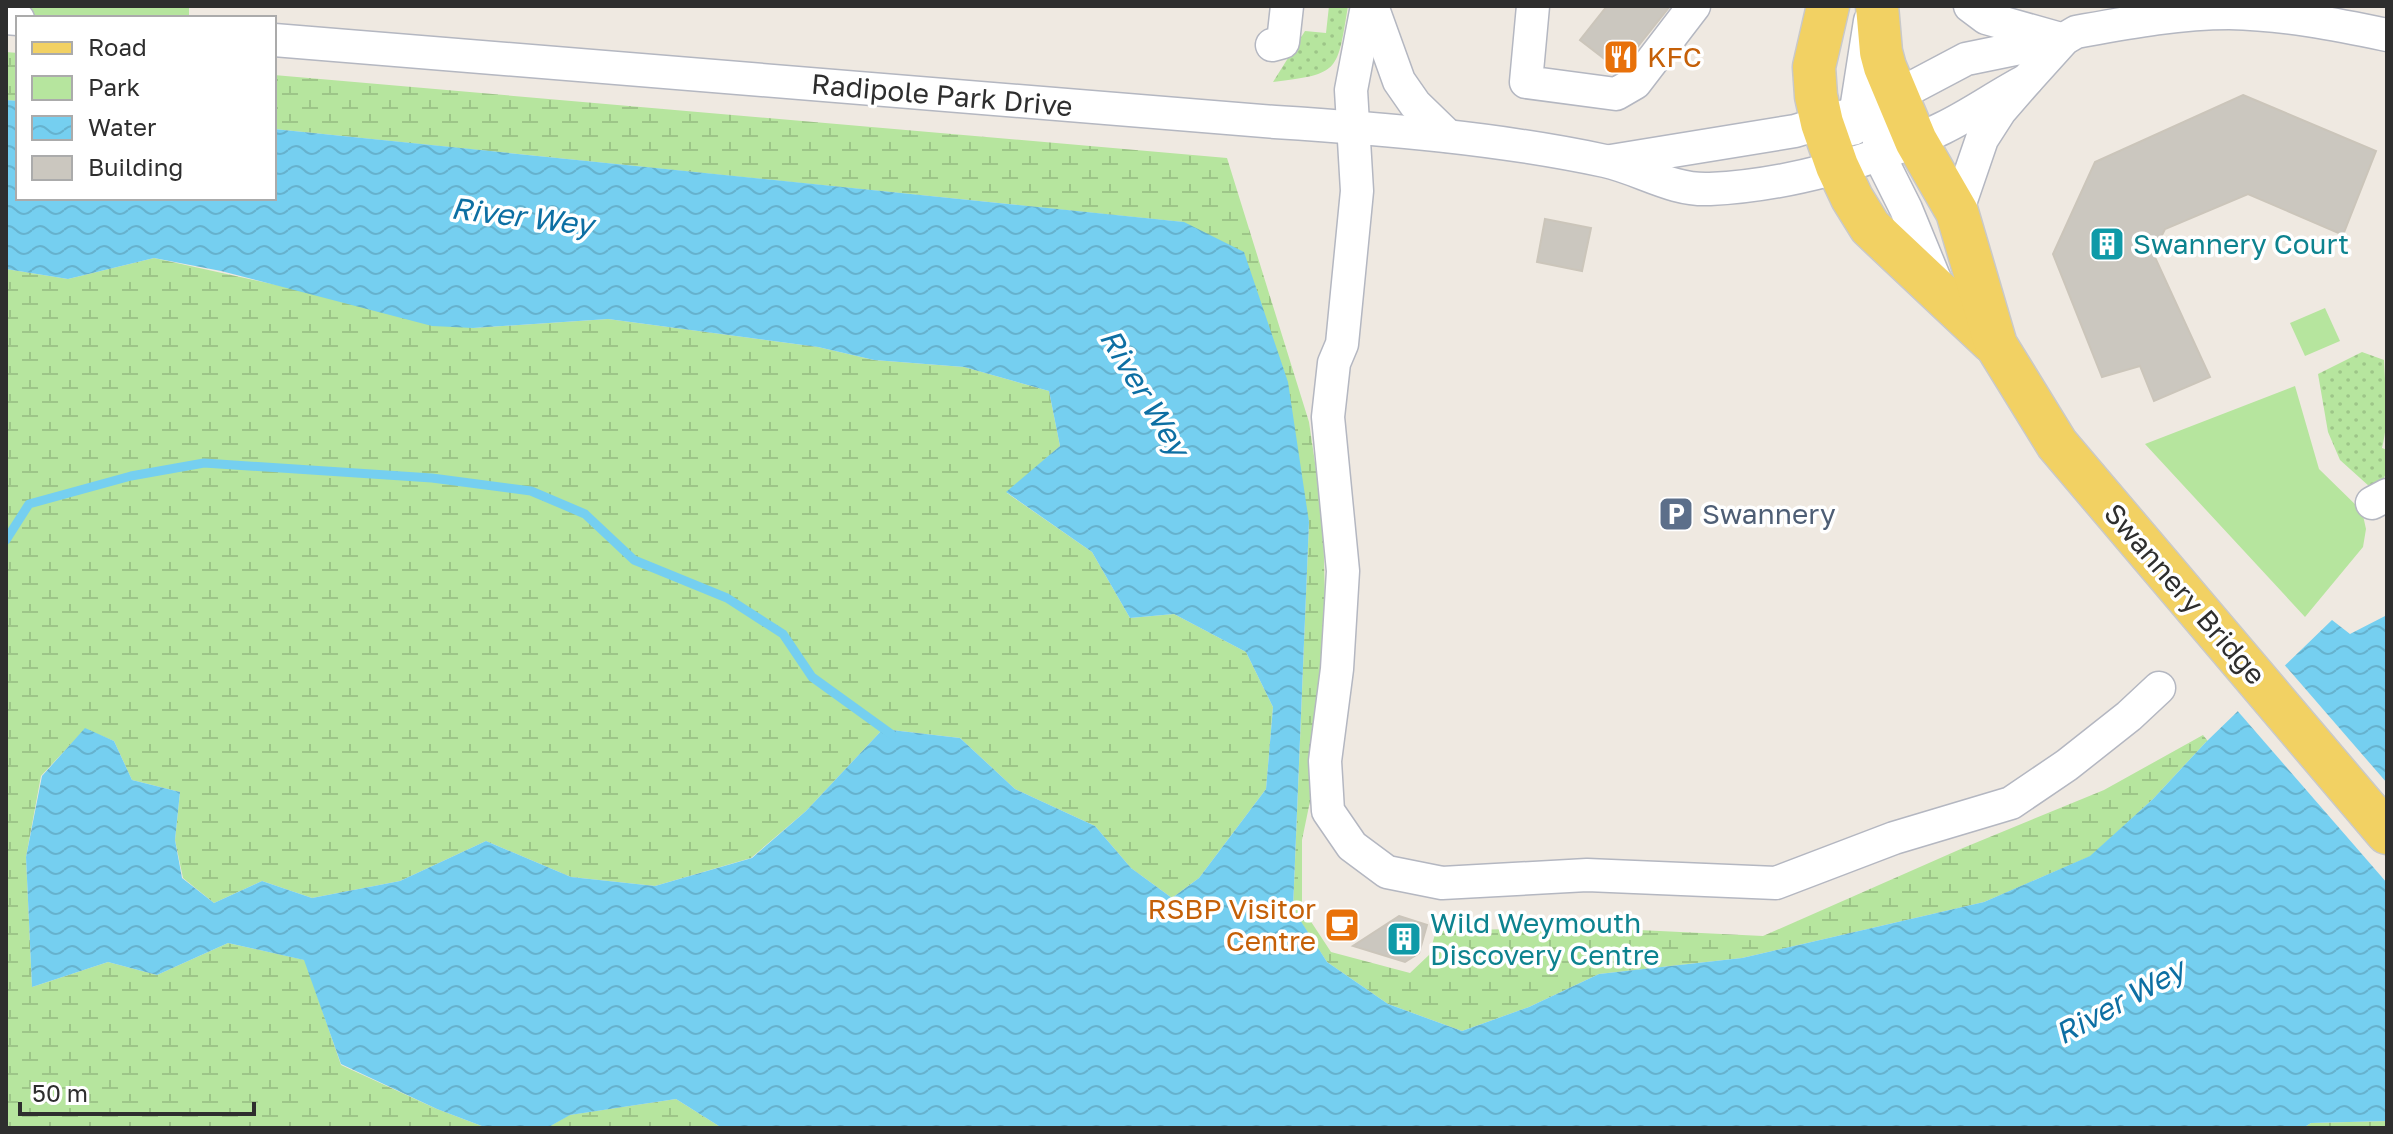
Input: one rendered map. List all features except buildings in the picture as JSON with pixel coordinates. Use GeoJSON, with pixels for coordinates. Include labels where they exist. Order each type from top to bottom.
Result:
{"type":"FeatureCollection","features":[{"type":"Feature","properties":{"kind":"main road","name":"Swannery Bridge"},"geometry":{"type":"LineString","coordinates":[[1828,6],[1814,67],[1838,118],[1837,166],[1870,227],[1996,345],[2057,444],[2387,833]]}},
{"type":"Feature","properties":{"kind":"main road"},"geometry":{"type":"LineString","coordinates":[[1875,6],[1881,52],[1896,96],[1897,148]]}},
{"type":"Feature","properties":{"kind":"main road","name":"Swannery Bridge"},"geometry":{"type":"LineString","coordinates":[[1897,148],[1957,212],[1996,345]]}},
{"type":"Feature","properties":{"kind":"street"},"geometry":{"type":"LineString","coordinates":[[1272,45],[1283,42],[1287,6]]}},
{"type":"Feature","properties":{"kind":"street"},"geometry":{"type":"LineString","coordinates":[[1369,6],[1351,90],[1357,191],[1342,344],[1334,363],[1329,407],[1343,571],[1337,669],[1325,761],[1328,811],[1352,846],[1387,872],[1442,883],[1587,875],[1776,883],[1894,838],[2011,803],[2067,765],[2159,688]]}},
{"type":"Feature","properties":{"kind":"street"},"geometry":{"type":"LineString","coordinates":[[1369,6],[1399,81],[1415,104],[1448,136]]}},
{"type":"Feature","properties":{"kind":"street"},"geometry":{"type":"LineString","coordinates":[[1533,6],[1526,82],[1616,94],[1635,83],[1694,6]]}},
{"type":"Feature","properties":{"kind":"street"},"geometry":{"type":"LineString","coordinates":[[1838,118],[1875,6]]}},
{"type":"Feature","properties":{"kind":"street"},"geometry":{"type":"LineString","coordinates":[[1970,6],[1986,18],[2064,39]]}},
{"type":"Feature","properties":{"kind":"street"},"geometry":{"type":"LineString","coordinates":[[1957,212],[1982,139],[2000,111],[2064,39],[2076,32],[2167,18],[2266,11],[2387,35]]}},
{"type":"Feature","properties":{"kind":"street"},"geometry":{"type":"LineString","coordinates":[[1608,162],[1795,131],[1896,96],[1966,59],[2064,39]]}},
{"type":"Feature","properties":{"kind":"street","name":"Radipole Park Drive"},"geometry":{"type":"LineString","coordinates":[[276,40],[1411,130],[1608,162]]}},
{"type":"Feature","properties":{"kind":"street"},"geometry":{"type":"LineString","coordinates":[[1608,162],[1680,188],[1707,190],[1795,178],[1897,148],[1946,127],[2027,80]]}},
{"type":"Feature","properties":{"kind":"street","name":"Swannery Bridge"},"geometry":{"type":"LineString","coordinates":[[1897,148],[1906,209],[1939,290]]}},
{"type":"Feature","properties":{"kind":"green space"},"geometry":{"type":"Polygon","coordinates":[[[6,6],[189,6],[189,16],[21,16],[6,6]]]}},
{"type":"Feature","properties":{"kind":"green space"},"geometry":{"type":"Polygon","coordinates":[[[1329,6],[1348,6],[1341,44],[1332,65],[1312,76],[1273,82],[1305,31],[1326,33],[1329,6]]]}},
{"type":"Feature","properties":{"kind":"green space"},"geometry":{"type":"Polygon","coordinates":[[[6,52],[16,53],[16,101],[6,100],[6,52]]]}},
{"type":"Feature","properties":{"kind":"green space"},"geometry":{"type":"Polygon","coordinates":[[[276,75],[1227,158],[1309,422],[1323,517],[1325,602],[1314,782],[1302,840],[1302,908],[1331,952],[1410,973],[1429,955],[1436,931],[1577,927],[1763,936],[2104,790],[2203,735],[2387,964],[2206,742],[2153,799],[2091,856],[1984,902],[1742,958],[1599,974],[1529,1007],[1462,1031],[1388,1004],[1327,962],[1293,910],[1309,522],[1183,222],[276,129],[276,75]]]}},
{"type":"Feature","properties":{"kind":"green space"},"geometry":{"type":"Polygon","coordinates":[[[154,258],[473,328],[608,319],[818,347],[874,360],[964,367],[1049,391],[1060,446],[1007,493],[1092,552],[1130,618],[1174,614],[1246,652],[1273,707],[1266,789],[1199,878],[1172,898],[1131,868],[1095,826],[1015,789],[960,738],[883,729],[806,811],[751,858],[655,886],[571,877],[486,841],[400,881],[312,898],[262,881],[214,903],[183,878],[175,840],[180,792],[132,780],[114,741],[85,729],[41,776],[26,857],[32,987],[108,962],[157,975],[228,943],[305,960],[341,1065],[487,1128],[6,1128],[6,269],[68,279],[154,258]]]}},
{"type":"Feature","properties":{"kind":"green space"},"geometry":{"type":"Polygon","coordinates":[[[2325,308],[2340,341],[2305,356],[2290,323],[2325,308]]]}},
{"type":"Feature","properties":{"kind":"green space"},"geometry":{"type":"Polygon","coordinates":[[[2362,352],[2384,360],[2386,415],[2382,448],[2387,450],[2387,468],[2381,481],[2370,487],[2340,460],[2328,432],[2318,374],[2362,352]]]}},
{"type":"Feature","properties":{"kind":"green space"},"geometry":{"type":"Polygon","coordinates":[[[2295,386],[2319,469],[2362,511],[2366,529],[2363,547],[2305,617],[2145,444],[2295,386]]]}},
{"type":"Feature","properties":{"kind":"green space"},"geometry":{"type":"Polygon","coordinates":[[[676,1099],[722,1128],[547,1128],[569,1115],[676,1099]]]}},
{"type":"Feature","properties":{"kind":"green space"},"geometry":{"type":"Polygon","coordinates":[[[2387,1121],[2387,1128],[2303,1128],[2311,1123],[2387,1121]]]}},
{"type":"Feature","properties":{"kind":"water","name":"River Wey"},"geometry":{"type":"Polygon","coordinates":[[[6,100],[16,101],[16,200],[276,200],[276,129],[1184,222],[1244,252],[1288,382],[1309,522],[1293,909],[1327,962],[1388,1004],[1462,1031],[1529,1007],[1599,974],[1742,958],[1984,902],[2090,856],[2153,799],[2206,742],[2332,620],[2350,634],[2387,615],[2387,1121],[2311,1123],[2303,1128],[722,1128],[676,1099],[570,1115],[547,1128],[487,1128],[437,1109],[341,1064],[304,960],[228,943],[157,975],[108,962],[32,987],[26,857],[42,776],[85,728],[114,741],[132,780],[180,792],[175,840],[182,878],[214,903],[262,881],[312,898],[400,881],[486,841],[571,877],[655,886],[752,858],[806,811],[883,729],[960,738],[1015,789],[1095,826],[1131,868],[1172,898],[1199,878],[1266,789],[1273,707],[1246,652],[1174,614],[1130,618],[1092,552],[1006,492],[1060,446],[1049,391],[964,367],[874,360],[818,347],[608,319],[473,328],[432,326],[221,271],[154,258],[68,279],[6,269],[6,100]]]}},
{"type":"Feature","properties":{"kind":"pier"},"geometry":{"type":"Polygon","coordinates":[[[2282,662],[2387,783],[2387,883],[2235,708],[2282,662]]]}},
{"type":"Feature","properties":{"kind":"waterway"},"geometry":{"type":"LineString","coordinates":[[6,540],[29,504],[131,476],[204,463],[432,478],[531,491],[585,514],[634,560],[727,598],[783,634],[812,677],[891,734]]}},
{"type":"Feature","properties":{"kind":"place","name":"KFC"},"geometry":{"type":"Point","coordinates":[1621,57]}},
{"type":"Feature","properties":{"kind":"place","name":"Swannery Court"},"geometry":{"type":"Point","coordinates":[2107,244]}},
{"type":"Feature","properties":{"kind":"place","name":"Swannery"},"geometry":{"type":"Point","coordinates":[1676,514]}},
{"type":"Feature","properties":{"kind":"place","name":"RSBP Visitor Centre"},"geometry":{"type":"Point","coordinates":[1342,925]}},
{"type":"Feature","properties":{"kind":"place","name":"Wild Weymouth Discovery Centre"},"geometry":{"type":"Point","coordinates":[1404,939]}}]}
